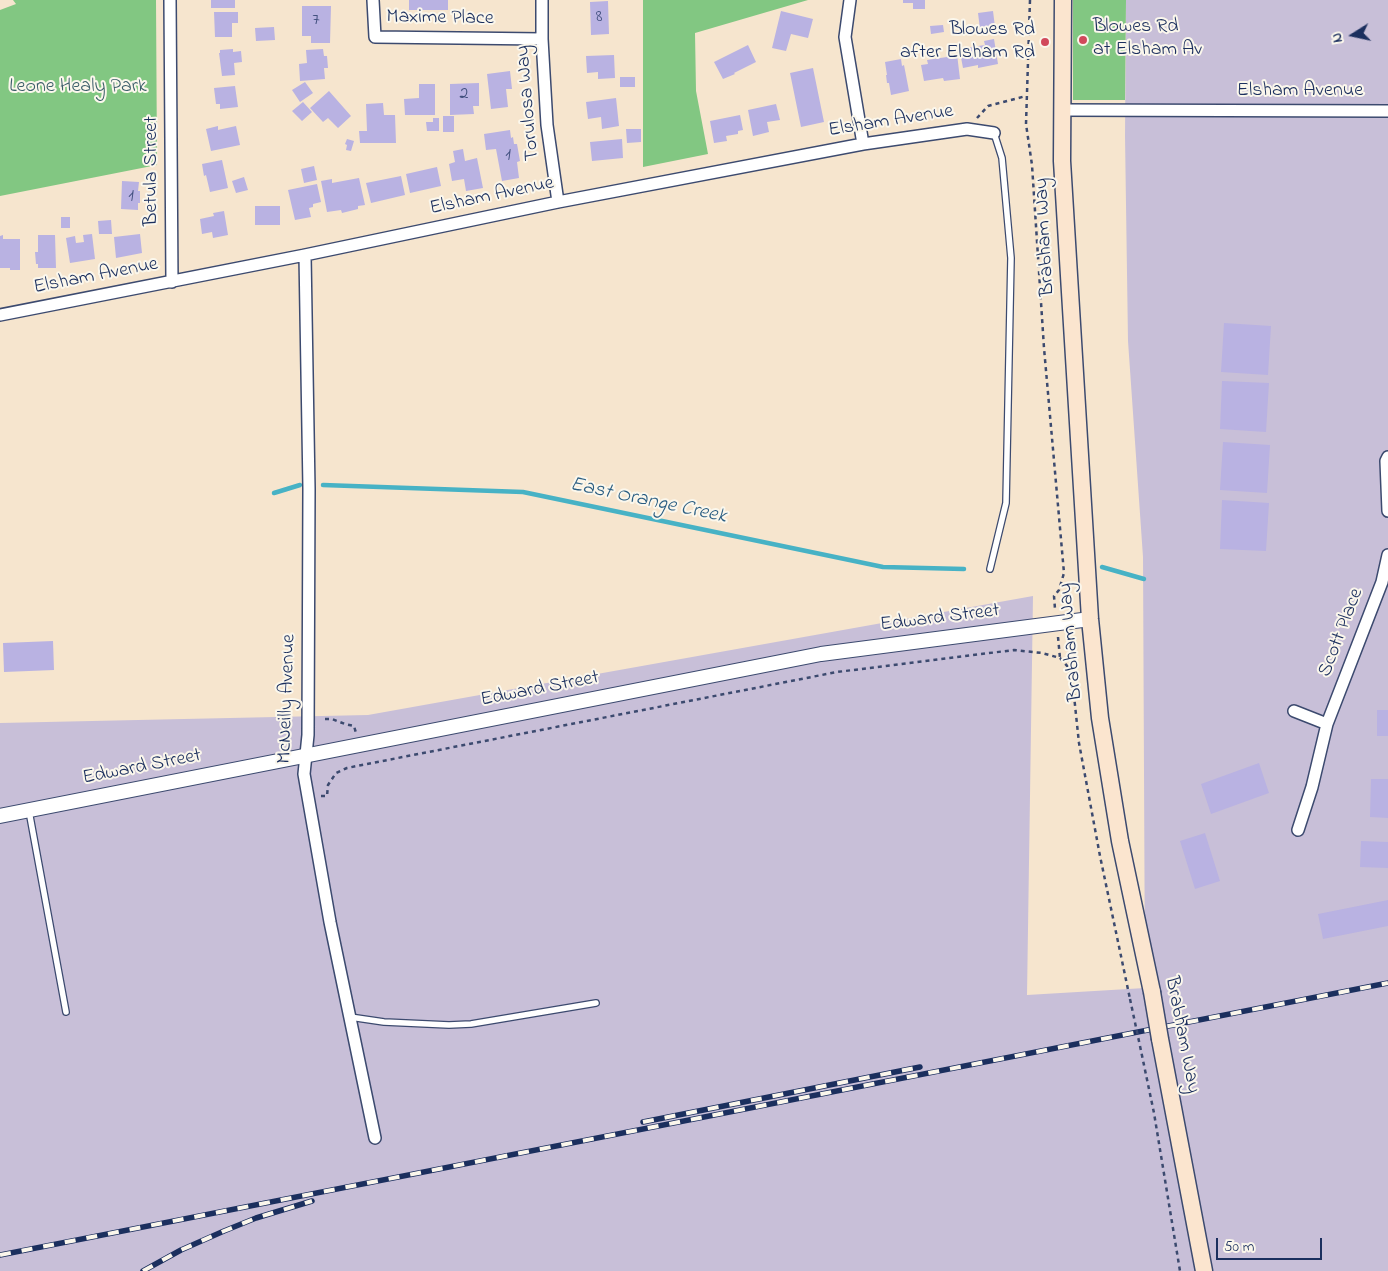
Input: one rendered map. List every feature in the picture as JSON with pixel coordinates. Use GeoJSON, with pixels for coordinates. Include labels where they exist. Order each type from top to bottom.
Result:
{"type":"FeatureCollection","features":[{"type":"Feature","properties":{"kind":"main road","name":"Brabham Way"},"geometry":{"type":"LineString","coordinates":[[1063,0],[1062,161],[1090,619],[1100,718],[1120,841],[1152,992],[1204,1271]]}},
{"type":"Feature","properties":{"kind":"street","name":"Betula Street"},"geometry":{"type":"LineString","coordinates":[[170,0],[172,282]]}},
{"type":"Feature","properties":{"kind":"street","name":"Maxime Place"},"geometry":{"type":"LineString","coordinates":[[373,0],[376,37],[542,39]]}},
{"type":"Feature","properties":{"kind":"street","name":"Torulosa Way"},"geometry":{"type":"LineString","coordinates":[[542,0],[546,125],[558,202]]}},
{"type":"Feature","properties":{"kind":"street"},"geometry":{"type":"LineString","coordinates":[[850,0],[845,38],[863,144]]}},
{"type":"Feature","properties":{"kind":"street","name":"Elsham Avenue"},"geometry":{"type":"LineString","coordinates":[[1062,110],[1388,111]]}},
{"type":"Feature","properties":{"kind":"street","name":"Elsham Avenue"},"geometry":{"type":"LineString","coordinates":[[0,315],[172,282],[558,202],[863,144],[967,129],[994,133]]}},
{"type":"Feature","properties":{"kind":"street","name":"McNeilly Avenue"},"geometry":{"type":"LineString","coordinates":[[305,255],[309,489],[308,734],[304,774],[330,922],[375,1138]]}},
{"type":"Feature","properties":{"kind":"street"},"geometry":{"type":"LineString","coordinates":[[1388,457],[1386,461],[1388,511]]}},
{"type":"Feature","properties":{"kind":"street","name":"Scott Place"},"geometry":{"type":"LineString","coordinates":[[1298,830],[1312,787],[1327,724],[1382,582],[1388,555]]}},
{"type":"Feature","properties":{"kind":"street","name":"Edward Street"},"geometry":{"type":"LineString","coordinates":[[0,816],[821,654],[1090,619]]}},
{"type":"Feature","properties":{"kind":"street"},"geometry":{"type":"LineString","coordinates":[[1294,711],[1327,724]]}},
{"type":"Feature","properties":{"kind":"lane"},"geometry":{"type":"LineString","coordinates":[[990,569],[1006,503],[1011,258],[1002,158],[994,133]]}},
{"type":"Feature","properties":{"kind":"lane"},"geometry":{"type":"LineString","coordinates":[[29,811],[66,1012]]}},
{"type":"Feature","properties":{"kind":"lane"},"geometry":{"type":"LineString","coordinates":[[350,1016],[384,1022],[449,1025],[471,1024],[596,1003]]}},
{"type":"Feature","properties":{"kind":"path"},"geometry":{"type":"LineString","coordinates":[[1030,0],[1026,124],[1032,166],[1044,348],[1064,573],[1059,590],[1054,596],[1060,658]]}},
{"type":"Feature","properties":{"kind":"path"},"geometry":{"type":"LineString","coordinates":[[967,129],[988,106],[1026,96]]}},
{"type":"Feature","properties":{"kind":"path"},"geometry":{"type":"LineString","coordinates":[[308,798],[327,796],[328,785],[336,773],[347,768],[837,672],[1014,650],[1042,653],[1060,658],[1068,667],[1072,676],[1079,742],[1100,856],[1154,1113],[1180,1271]]}},
{"type":"Feature","properties":{"kind":"shaded area"},"geometry":{"type":"Polygon","coordinates":[[[1126,0],[1388,0],[1388,1271],[0,1271],[0,723],[368,715],[1033,596],[1027,995],[1145,988],[1143,557],[1128,341],[1125,136],[1126,0]]]}},
{"type":"Feature","properties":{"kind":"green space","name":"Leone Healy Park"},"geometry":{"type":"Polygon","coordinates":[[[13,0],[156,0],[157,165],[0,196],[0,10],[16,4],[13,0]]]}},
{"type":"Feature","properties":{"kind":"green space"},"geometry":{"type":"Polygon","coordinates":[[[643,0],[808,0],[695,33],[696,91],[708,154],[643,167],[643,0]]]}},
{"type":"Feature","properties":{"kind":"green space"},"geometry":{"type":"Polygon","coordinates":[[[1073,0],[1126,0],[1125,100],[1073,100],[1073,0]]]}},
{"type":"Feature","properties":{"kind":"building"},"geometry":{"type":"Polygon","coordinates":[[[211,0],[235,0],[235,8],[211,8],[211,0]]]}},
{"type":"Feature","properties":{"kind":"building"},"geometry":{"type":"Polygon","coordinates":[[[409,0],[448,0],[448,10],[409,10],[409,0]]]}},
{"type":"Feature","properties":{"kind":"building"},"geometry":{"type":"Polygon","coordinates":[[[903,0],[925,0],[925,9],[913,9],[913,3],[903,3],[903,0]]]}},
{"type":"Feature","properties":{"kind":"building"},"geometry":{"type":"Polygon","coordinates":[[[608,1],[609,34],[591,35],[590,2],[608,1]]]}},
{"type":"Feature","properties":{"kind":"building"},"geometry":{"type":"Polygon","coordinates":[[[302,6],[331,6],[330,43],[311,43],[311,36],[302,36],[302,6]]]}},
{"type":"Feature","properties":{"kind":"building"},"geometry":{"type":"Polygon","coordinates":[[[781,11],[813,19],[808,38],[791,34],[786,51],[772,48],[781,11]]]}},
{"type":"Feature","properties":{"kind":"building"},"geometry":{"type":"Polygon","coordinates":[[[993,11],[995,27],[980,29],[978,13],[993,11]]]}},
{"type":"Feature","properties":{"kind":"building"},"geometry":{"type":"Polygon","coordinates":[[[214,12],[238,12],[238,23],[232,23],[232,37],[215,37],[214,12]]]}},
{"type":"Feature","properties":{"kind":"building"},"geometry":{"type":"Polygon","coordinates":[[[943,25],[944,32],[931,34],[930,26],[943,25]]]}},
{"type":"Feature","properties":{"kind":"building"},"geometry":{"type":"Polygon","coordinates":[[[274,27],[275,40],[256,41],[255,28],[274,27]]]}},
{"type":"Feature","properties":{"kind":"building"},"geometry":{"type":"Polygon","coordinates":[[[994,39],[998,64],[978,68],[978,65],[963,68],[960,52],[966,51],[965,48],[985,45],[984,41],[994,39]]]}},
{"type":"Feature","properties":{"kind":"building"},"geometry":{"type":"Polygon","coordinates":[[[748,45],[756,62],[723,79],[714,62],[748,45]]]}},
{"type":"Feature","properties":{"kind":"building"},"geometry":{"type":"Polygon","coordinates":[[[233,49],[233,52],[241,51],[242,62],[234,63],[235,75],[222,76],[220,50],[233,49]]]}},
{"type":"Feature","properties":{"kind":"building"},"geometry":{"type":"Polygon","coordinates":[[[323,49],[324,56],[327,56],[328,68],[324,68],[325,79],[300,81],[299,64],[307,63],[306,50],[323,49]]]}},
{"type":"Feature","properties":{"kind":"building"},"geometry":{"type":"Polygon","coordinates":[[[957,54],[960,79],[944,81],[943,78],[924,81],[921,65],[928,64],[927,60],[957,54]]]}},
{"type":"Feature","properties":{"kind":"building"},"geometry":{"type":"Polygon","coordinates":[[[614,55],[615,78],[598,79],[598,72],[587,73],[586,56],[614,55]]]}},
{"type":"Feature","properties":{"kind":"building"},"geometry":{"type":"Polygon","coordinates":[[[901,59],[909,91],[891,95],[889,83],[887,83],[885,62],[901,59]]]}},
{"type":"Feature","properties":{"kind":"building"},"geometry":{"type":"Polygon","coordinates":[[[813,68],[824,122],[801,127],[790,73],[813,68]]]}},
{"type":"Feature","properties":{"kind":"building"},"geometry":{"type":"Polygon","coordinates":[[[510,71],[512,89],[506,89],[508,107],[491,109],[487,74],[510,71]]]}},
{"type":"Feature","properties":{"kind":"building"},"geometry":{"type":"Polygon","coordinates":[[[620,77],[635,77],[635,87],[620,87],[620,77]]]}},
{"type":"Feature","properties":{"kind":"building"},"geometry":{"type":"Polygon","coordinates":[[[305,82],[313,93],[300,102],[292,90],[305,82]]]}},
{"type":"Feature","properties":{"kind":"building"},"geometry":{"type":"Polygon","coordinates":[[[479,83],[479,106],[473,106],[474,114],[450,115],[450,84],[479,83]]]}},
{"type":"Feature","properties":{"kind":"building"},"geometry":{"type":"Polygon","coordinates":[[[419,84],[435,84],[435,115],[405,115],[404,99],[419,98],[419,84]]]}},
{"type":"Feature","properties":{"kind":"building"},"geometry":{"type":"Polygon","coordinates":[[[235,86],[238,107],[220,109],[220,104],[216,104],[214,88],[235,86]]]}},
{"type":"Feature","properties":{"kind":"building"},"geometry":{"type":"Polygon","coordinates":[[[329,91],[351,116],[338,128],[328,118],[323,122],[310,108],[329,91]]]}},
{"type":"Feature","properties":{"kind":"building"},"geometry":{"type":"Polygon","coordinates":[[[616,98],[619,126],[602,129],[601,117],[588,119],[586,102],[616,98]]]}},
{"type":"Feature","properties":{"kind":"building"},"geometry":{"type":"Polygon","coordinates":[[[303,102],[312,112],[302,121],[292,111],[303,102]]]}},
{"type":"Feature","properties":{"kind":"building"},"geometry":{"type":"Polygon","coordinates":[[[383,103],[384,115],[395,115],[396,143],[360,143],[359,131],[367,131],[366,104],[383,103]]]}},
{"type":"Feature","properties":{"kind":"building"},"geometry":{"type":"Polygon","coordinates":[[[776,104],[780,120],[767,122],[769,132],[753,136],[748,110],[776,104]]]}},
{"type":"Feature","properties":{"kind":"building"},"geometry":{"type":"Polygon","coordinates":[[[740,115],[743,130],[738,131],[738,134],[726,136],[727,141],[714,143],[710,121],[740,115]]]}},
{"type":"Feature","properties":{"kind":"building"},"geometry":{"type":"Polygon","coordinates":[[[443,116],[454,116],[454,132],[443,132],[443,116]]]}},
{"type":"Feature","properties":{"kind":"building"},"geometry":{"type":"Polygon","coordinates":[[[433,118],[439,118],[439,131],[427,131],[426,122],[433,122],[433,118]]]}},
{"type":"Feature","properties":{"kind":"building"},"geometry":{"type":"Polygon","coordinates":[[[218,126],[218,130],[236,126],[240,145],[211,151],[206,129],[218,126]]]}},
{"type":"Feature","properties":{"kind":"building"},"geometry":{"type":"Polygon","coordinates":[[[626,129],[641,129],[641,142],[627,143],[626,129]]]}},
{"type":"Feature","properties":{"kind":"building"},"geometry":{"type":"Polygon","coordinates":[[[510,130],[514,144],[517,144],[520,161],[517,162],[519,178],[502,181],[496,149],[486,150],[484,134],[510,130]]]}},
{"type":"Feature","properties":{"kind":"building"},"geometry":{"type":"Polygon","coordinates":[[[347,139],[354,141],[351,151],[346,150],[347,145],[345,144],[347,139]]]}},
{"type":"Feature","properties":{"kind":"building"},"geometry":{"type":"Polygon","coordinates":[[[622,139],[623,158],[592,161],[590,142],[622,139]]]}},
{"type":"Feature","properties":{"kind":"building"},"geometry":{"type":"Polygon","coordinates":[[[463,149],[465,161],[477,158],[483,188],[466,191],[464,179],[452,181],[449,164],[455,162],[453,151],[463,149]]]}},
{"type":"Feature","properties":{"kind":"building"},"geometry":{"type":"Polygon","coordinates":[[[222,160],[228,188],[210,192],[202,164],[222,160]]]}},
{"type":"Feature","properties":{"kind":"building"},"geometry":{"type":"Polygon","coordinates":[[[314,166],[317,180],[304,183],[301,169],[314,166]]]}},
{"type":"Feature","properties":{"kind":"building"},"geometry":{"type":"Polygon","coordinates":[[[437,167],[441,186],[410,193],[406,174],[437,167]]]}},
{"type":"Feature","properties":{"kind":"building"},"geometry":{"type":"Polygon","coordinates":[[[401,176],[405,195],[371,203],[366,183],[401,176]]]}},
{"type":"Feature","properties":{"kind":"building"},"geometry":{"type":"Polygon","coordinates":[[[244,177],[248,190],[236,193],[232,181],[244,177]]]}},
{"type":"Feature","properties":{"kind":"building"},"geometry":{"type":"Polygon","coordinates":[[[359,178],[365,205],[342,213],[341,210],[327,212],[321,181],[332,179],[332,183],[359,178]]]}},
{"type":"Feature","properties":{"kind":"building"},"geometry":{"type":"Polygon","coordinates":[[[122,181],[139,182],[140,203],[138,203],[138,210],[121,209],[122,181]]]}},
{"type":"Feature","properties":{"kind":"building"},"geometry":{"type":"Polygon","coordinates":[[[317,184],[321,202],[313,204],[313,207],[309,208],[311,217],[295,220],[288,190],[317,184]]]}},
{"type":"Feature","properties":{"kind":"building"},"geometry":{"type":"Polygon","coordinates":[[[255,206],[280,206],[280,225],[255,225],[255,206]]]}},
{"type":"Feature","properties":{"kind":"building"},"geometry":{"type":"Polygon","coordinates":[[[224,211],[228,235],[213,238],[212,232],[202,234],[200,219],[214,216],[213,213],[224,211]]]}},
{"type":"Feature","properties":{"kind":"building"},"geometry":{"type":"Polygon","coordinates":[[[61,217],[70,217],[70,228],[61,228],[61,217]]]}},
{"type":"Feature","properties":{"kind":"building"},"geometry":{"type":"Polygon","coordinates":[[[111,220],[112,234],[99,234],[98,221],[111,220]]]}},
{"type":"Feature","properties":{"kind":"building"},"geometry":{"type":"Polygon","coordinates":[[[92,234],[95,259],[70,263],[66,238],[75,236],[76,243],[84,242],[83,235],[92,234]]]}},
{"type":"Feature","properties":{"kind":"building"},"geometry":{"type":"Polygon","coordinates":[[[140,234],[142,253],[116,258],[114,237],[140,234]]]}},
{"type":"Feature","properties":{"kind":"building"},"geometry":{"type":"Polygon","coordinates":[[[3,235],[3,239],[20,239],[20,270],[0,268],[0,236],[3,235]]]}},
{"type":"Feature","properties":{"kind":"building"},"geometry":{"type":"Polygon","coordinates":[[[38,235],[55,235],[56,268],[38,268],[35,252],[38,252],[38,235]]]}},
{"type":"Feature","properties":{"kind":"building"},"geometry":{"type":"Polygon","coordinates":[[[1224,323],[1271,326],[1268,375],[1221,372],[1224,323]]]}},
{"type":"Feature","properties":{"kind":"building"},"geometry":{"type":"Polygon","coordinates":[[[1222,381],[1269,383],[1266,432],[1220,429],[1222,381]]]}},
{"type":"Feature","properties":{"kind":"building"},"geometry":{"type":"Polygon","coordinates":[[[1223,442],[1270,445],[1267,493],[1220,490],[1223,442]]]}},
{"type":"Feature","properties":{"kind":"building"},"geometry":{"type":"Polygon","coordinates":[[[1222,500],[1269,503],[1266,551],[1220,549],[1222,500]]]}},
{"type":"Feature","properties":{"kind":"building"},"geometry":{"type":"Polygon","coordinates":[[[53,641],[54,670],[4,672],[3,643],[53,641]]]}},
{"type":"Feature","properties":{"kind":"building"},"geometry":{"type":"Polygon","coordinates":[[[1377,710],[1388,710],[1388,736],[1377,736],[1377,710]]]}},
{"type":"Feature","properties":{"kind":"building"},"geometry":{"type":"Polygon","coordinates":[[[1259,763],[1269,793],[1211,814],[1201,784],[1259,763]]]}},
{"type":"Feature","properties":{"kind":"building"},"geometry":{"type":"Polygon","coordinates":[[[1371,779],[1388,779],[1388,818],[1370,817],[1371,779]]]}},
{"type":"Feature","properties":{"kind":"building"},"geometry":{"type":"Polygon","coordinates":[[[1205,833],[1220,881],[1195,889],[1180,841],[1205,833]]]}},
{"type":"Feature","properties":{"kind":"building"},"geometry":{"type":"Polygon","coordinates":[[[1361,841],[1388,842],[1388,868],[1360,867],[1361,841]]]}},
{"type":"Feature","properties":{"kind":"building"},"geometry":{"type":"Polygon","coordinates":[[[1388,900],[1388,926],[1323,939],[1318,914],[1388,900]]]}},
{"type":"Feature","properties":{"kind":"waterway","name":"East Orange Creek"},"geometry":{"type":"LineString","coordinates":[[274,493],[300,485]]}},
{"type":"Feature","properties":{"kind":"waterway","name":"East Orange Creek"},"geometry":{"type":"LineString","coordinates":[[323,485],[523,492],[883,567],[964,569]]}},
{"type":"Feature","properties":{"kind":"waterway","name":"East Orange Creek"},"geometry":{"type":"LineString","coordinates":[[1102,567],[1144,579]]}},
{"type":"Feature","properties":{"kind":"railway"},"geometry":{"type":"LineString","coordinates":[[0,1255],[1388,983]]}},
{"type":"Feature","properties":{"kind":"railway"},"geometry":{"type":"LineString","coordinates":[[643,1122],[920,1067]]}},
{"type":"Feature","properties":{"kind":"railway"},"geometry":{"type":"LineString","coordinates":[[143,1271],[181,1250],[224,1231],[256,1218],[312,1201]]}},
{"type":"Feature","properties":{"kind":"place","name":"Blowes Rd at Elsham Av"},"geometry":{"type":"Point","coordinates":[1083,40]}},
{"type":"Feature","properties":{"kind":"place","name":"Blowes Rd after Elsham Rd"},"geometry":{"type":"Point","coordinates":[1045,42]}}]}
